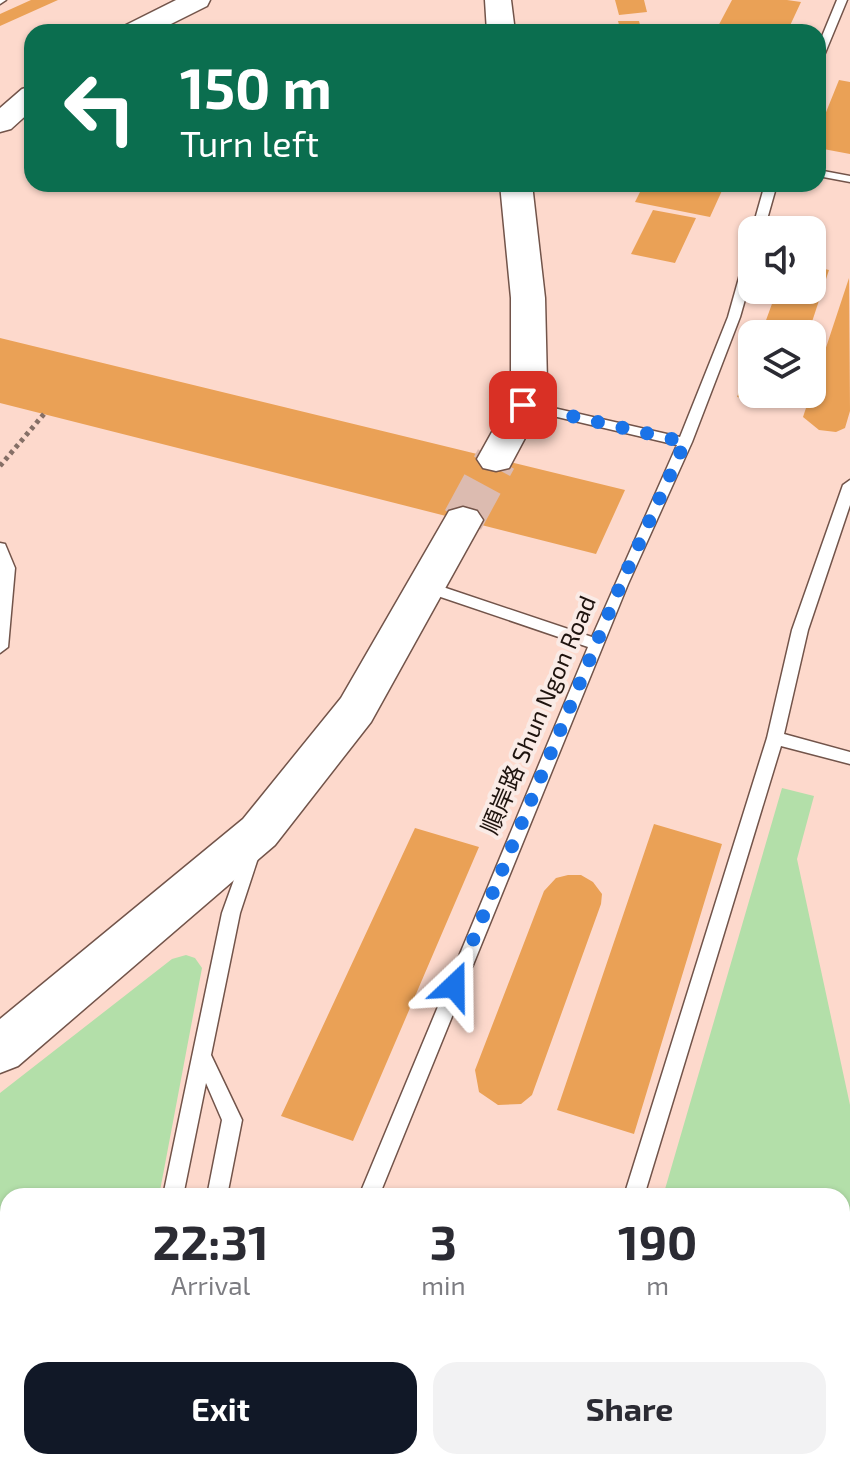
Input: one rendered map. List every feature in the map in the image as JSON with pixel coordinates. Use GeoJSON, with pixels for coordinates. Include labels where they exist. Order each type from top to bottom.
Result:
{"type":"FeatureCollection","features":[{"type":"Feature","properties":{"kind":"highway"},"geometry":{"type":"LineString","coordinates":[[150,24],[197,0]]}},
{"type":"Feature","properties":{"kind":"highway"},"geometry":{"type":"LineString","coordinates":[[498,0],[500,24]]}},
{"type":"Feature","properties":{"kind":"highway"},"geometry":{"type":"LineString","coordinates":[[496,459],[523,405],[530,363],[528,298],[517,192]]}},
{"type":"Feature","properties":{"kind":"highway"},"geometry":{"type":"LineString","coordinates":[[0,1050],[259,832],[356,710],[463,520]]}},
{"type":"Feature","properties":{"kind":"lane"},"geometry":{"type":"LineString","coordinates":[[826,39],[842,0]]}},
{"type":"Feature","properties":{"kind":"lane"},"geometry":{"type":"LineString","coordinates":[[826,174],[850,179]]}},
{"type":"Feature","properties":{"kind":"lane"},"geometry":{"type":"LineString","coordinates":[[762,216],[769,192]]}},
{"type":"Feature","properties":{"kind":"lane","name":"順岸路 Shun Ngon Road"},"geometry":{"type":"LineString","coordinates":[[369,1188],[685,442],[738,303]]}},
{"type":"Feature","properties":{"kind":"lane"},"geometry":{"type":"LineString","coordinates":[[523,405],[685,442]]}},
{"type":"Feature","properties":{"kind":"lane"},"geometry":{"type":"LineString","coordinates":[[636,1188],[775,738],[800,630],[850,485]]}},
{"type":"Feature","properties":{"kind":"lane"},"geometry":{"type":"LineString","coordinates":[[0,548],[8,568],[2,598],[0,647]]}},
{"type":"Feature","properties":{"kind":"lane"},"geometry":{"type":"LineString","coordinates":[[428,587],[597,644]]}},
{"type":"Feature","properties":{"kind":"lane"},"geometry":{"type":"LineString","coordinates":[[775,738],[850,758]]}},
{"type":"Feature","properties":{"kind":"lane"},"geometry":{"type":"LineString","coordinates":[[175,1188],[231,913],[259,832]]}},
{"type":"Feature","properties":{"kind":"lane"},"geometry":{"type":"LineString","coordinates":[[203,1057],[232,1120],[219,1188]]}},
{"type":"Feature","properties":{"kind":"path"},"geometry":{"type":"LineString","coordinates":[[0,466],[44,414]]}},
{"type":"Feature","properties":{"kind":"green space"},"geometry":{"type":"Polygon","coordinates":[[[782,788],[814,796],[797,859],[850,1105],[850,1188],[665,1188],[782,788]]]}},
{"type":"Feature","properties":{"kind":"green space"},"geometry":{"type":"Polygon","coordinates":[[[186,955],[195,958],[202,968],[161,1188],[0,1188],[0,1093],[172,959],[186,955]]]}},
{"type":"Feature","properties":{"kind":"building"},"geometry":{"type":"Polygon","coordinates":[[[31,0],[58,0],[0,26],[0,14],[31,0]]]}},
{"type":"Feature","properties":{"kind":"building"},"geometry":{"type":"Polygon","coordinates":[[[615,0],[644,0],[647,12],[619,15],[615,0]]]}},
{"type":"Feature","properties":{"kind":"building"},"geometry":{"type":"Polygon","coordinates":[[[732,0],[801,2],[791,24],[719,24],[732,0]]]}},
{"type":"Feature","properties":{"kind":"building"},"geometry":{"type":"Polygon","coordinates":[[[618,21],[639,21],[640,24],[619,24],[618,21]]]}},
{"type":"Feature","properties":{"kind":"building"},"geometry":{"type":"Polygon","coordinates":[[[839,80],[850,82],[850,154],[826,150],[826,112],[839,80]]]}},
{"type":"Feature","properties":{"kind":"building"},"geometry":{"type":"Polygon","coordinates":[[[640,192],[721,192],[710,217],[635,202],[640,192]]]}},
{"type":"Feature","properties":{"kind":"building"},"geometry":{"type":"Polygon","coordinates":[[[653,210],[696,218],[675,263],[631,254],[653,210]]]}},
{"type":"Feature","properties":{"kind":"building"},"geometry":{"type":"Polygon","coordinates":[[[849,278],[850,411],[845,428],[836,432],[819,430],[803,417],[806,408],[826,408],[826,348],[849,278]]]}},
{"type":"Feature","properties":{"kind":"building"},"geometry":{"type":"Polygon","coordinates":[[[772,304],[818,304],[813,320],[766,320],[772,304]]]}},
{"type":"Feature","properties":{"kind":"building"},"geometry":{"type":"Polygon","coordinates":[[[0,338],[625,490],[596,554],[0,403],[0,338]]]}},
{"type":"Feature","properties":{"kind":"building"},"geometry":{"type":"Polygon","coordinates":[[[654,824],[722,844],[634,1134],[557,1110],[654,824]]]}},
{"type":"Feature","properties":{"kind":"building"},"geometry":{"type":"Polygon","coordinates":[[[415,828],[479,847],[353,1141],[281,1116],[415,828]]]}},
{"type":"Feature","properties":{"kind":"building"},"geometry":{"type":"Polygon","coordinates":[[[581,875],[593,882],[602,894],[601,904],[532,1095],[521,1104],[498,1105],[479,1092],[475,1070],[544,891],[556,878],[581,875]]]}},
{"type":"Feature","properties":{"kind":"tunnel"},"geometry":{"type":"LineString","coordinates":[[463,520],[496,459]]}},
{"type":"Feature","properties":{"kind":"route"},"geometry":{"type":"LineString","coordinates":[[454,986],[621,584],[685,442],[523,405]]}}]}
